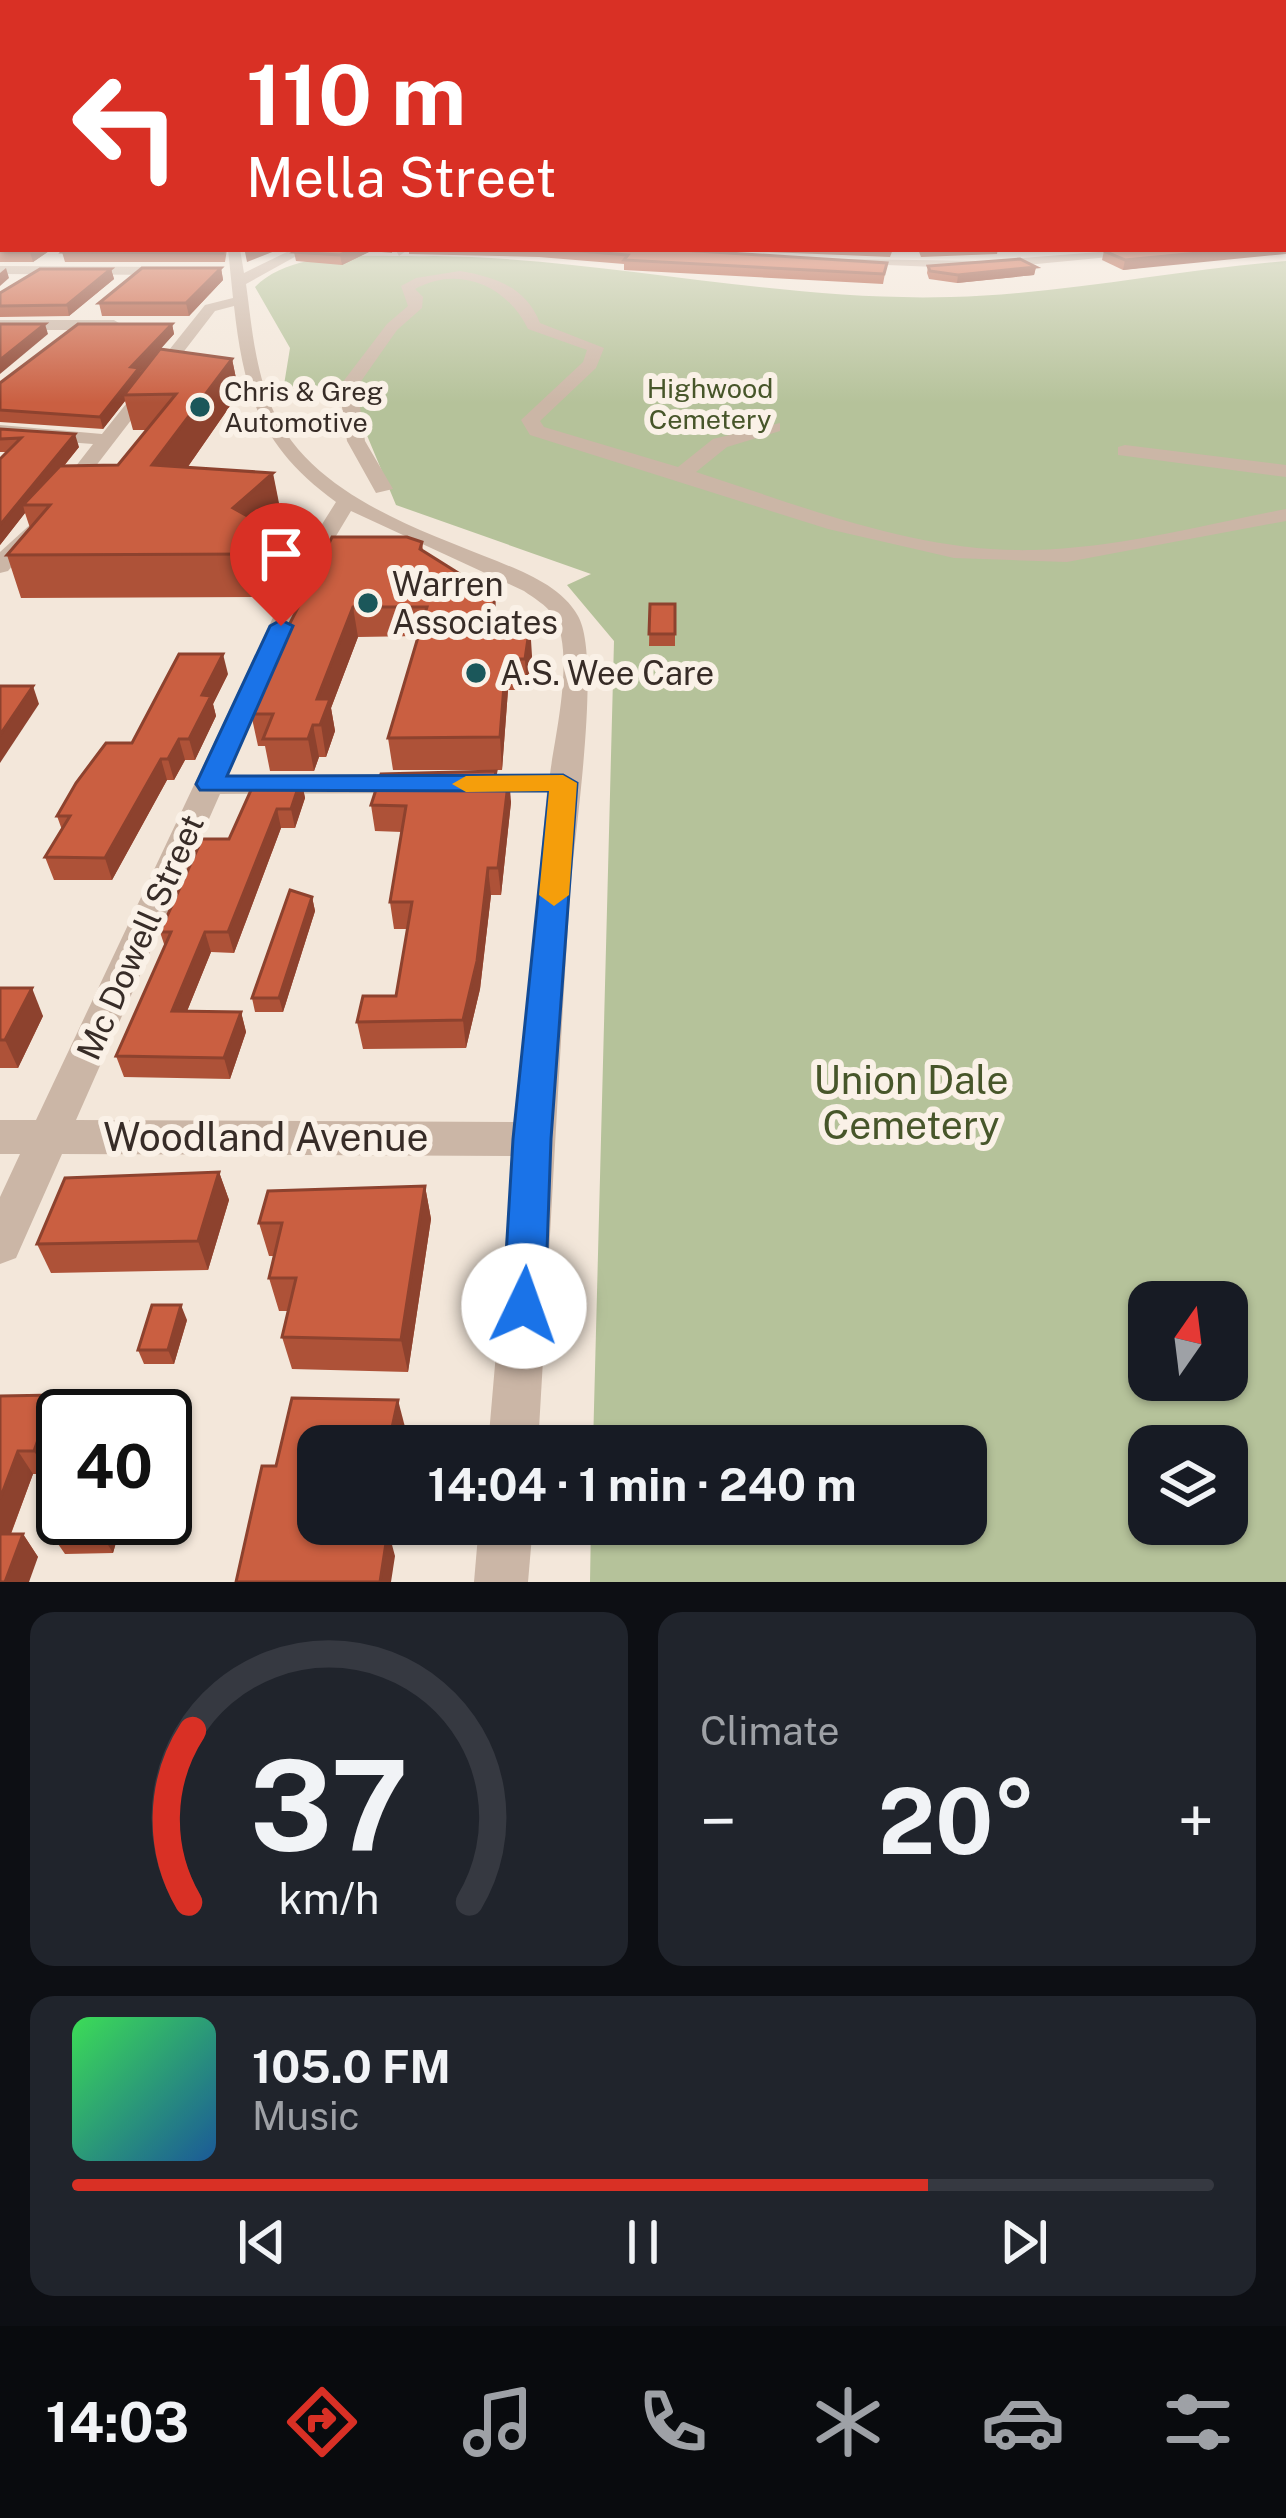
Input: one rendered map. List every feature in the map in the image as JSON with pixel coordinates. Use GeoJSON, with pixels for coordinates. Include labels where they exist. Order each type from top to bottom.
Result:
{"type":"FeatureCollection","features":[{"type":"Feature","properties":{"kind":"street"},"geometry":{"type":"LineString","coordinates":[[19,284],[58,256]]}},
{"type":"Feature","properties":{"kind":"street"},"geometry":{"type":"LineString","coordinates":[[235,256],[259,398],[290,452],[347,501],[509,575],[544,594],[568,616],[574,645],[532,1139],[514,1425]]}},
{"type":"Feature","properties":{"kind":"street"},"geometry":{"type":"LineString","coordinates":[[0,566],[110,440],[188,325],[240,284],[291,256]]}},
{"type":"Feature","properties":{"kind":"street"},"geometry":{"type":"LineString","coordinates":[[982,256],[999,265]]}},
{"type":"Feature","properties":{"kind":"street"},"geometry":{"type":"LineString","coordinates":[[824,262],[999,265],[1106,256]]}},
{"type":"Feature","properties":{"kind":"street"},"geometry":{"type":"LineString","coordinates":[[0,270],[199,271]]}},
{"type":"Feature","properties":{"kind":"street"},"geometry":{"type":"LineString","coordinates":[[124,284],[140,271]]}},
{"type":"Feature","properties":{"kind":"street"},"geometry":{"type":"LineString","coordinates":[[218,271],[240,284]]}},
{"type":"Feature","properties":{"kind":"street"},"geometry":{"type":"LineString","coordinates":[[383,489],[356,441],[348,387],[392,327],[415,308],[416,297],[406,289],[433,275],[494,285],[524,305],[533,326],[596,348],[590,364],[530,420],[536,431],[929,549],[999,557],[1139,544],[1286,515]]}},
{"type":"Feature","properties":{"kind":"street"},"geometry":{"type":"LineString","coordinates":[[45,351],[92,311]]}},
{"type":"Feature","properties":{"kind":"street"},"geometry":{"type":"LineString","coordinates":[[0,325],[137,325]]}},
{"type":"Feature","properties":{"kind":"street"},"geometry":{"type":"LineString","coordinates":[[681,474],[720,443],[773,427]]}},
{"type":"Feature","properties":{"kind":"street"},"geometry":{"type":"LineString","coordinates":[[0,431],[110,440]]}},
{"type":"Feature","properties":{"kind":"street"},"geometry":{"type":"LineString","coordinates":[[1126,451],[1161,466],[1224,462],[1286,471]]}},
{"type":"Feature","properties":{"kind":"street","name":"Mc Dowell Street"},"geometry":{"type":"LineString","coordinates":[[0,1244],[314,556],[347,501]]}},
{"type":"Feature","properties":{"kind":"street"},"geometry":{"type":"LineString","coordinates":[[209,784],[563,783]]}},
{"type":"Feature","properties":{"kind":"street","name":"Woodland Avenue"},"geometry":{"type":"LineString","coordinates":[[0,1137],[532,1139]]}},
{"type":"Feature","properties":{"kind":"street"},"geometry":{"type":"LineString","coordinates":[[501,1582],[504,1545]]}},
{"type":"Feature","properties":{"kind":"green space"},"geometry":{"type":"Polygon","coordinates":[[[364,256],[563,264],[886,297],[1035,291],[1286,261],[1286,1582],[590,1582],[591,1545],[987,1545],[987,1425],[594,1425],[614,641],[567,585],[591,574],[396,505],[351,397],[283,391],[290,348],[255,287],[292,265],[364,256]]]}},
{"type":"Feature","properties":{"kind":"building"},"geometry":{"type":"Polygon","coordinates":[[[627,256],[773,256],[887,263],[884,274],[624,260],[627,256]]]}},
{"type":"Feature","properties":{"kind":"building"},"geometry":{"type":"Polygon","coordinates":[[[1115,256],[1168,256],[1125,260],[1115,256]]]}},
{"type":"Feature","properties":{"kind":"building"},"geometry":{"type":"Polygon","coordinates":[[[1020,259],[1036,267],[958,275],[930,271],[928,266],[1020,259]]]}},
{"type":"Feature","properties":{"kind":"building"},"geometry":{"type":"Polygon","coordinates":[[[142,268],[221,268],[186,303],[99,303],[142,268]]]}},
{"type":"Feature","properties":{"kind":"building"},"geometry":{"type":"Polygon","coordinates":[[[40,269],[111,269],[67,305],[0,306],[0,293],[40,269]]]}},
{"type":"Feature","properties":{"kind":"building"},"geometry":{"type":"Polygon","coordinates":[[[0,324],[45,324],[0,360],[0,324]]]}},
{"type":"Feature","properties":{"kind":"building"},"geometry":{"type":"Polygon","coordinates":[[[78,324],[172,324],[131,367],[139,368],[100,417],[0,410],[0,383],[78,324]]]}},
{"type":"Feature","properties":{"kind":"building"},"geometry":{"type":"Polygon","coordinates":[[[160,349],[232,359],[152,465],[273,473],[233,508],[280,534],[269,554],[7,555],[50,505],[23,505],[60,466],[118,465],[176,394],[124,395],[160,349]]]}},
{"type":"Feature","properties":{"kind":"building"},"geometry":{"type":"Polygon","coordinates":[[[0,429],[75,434],[0,525],[0,459],[21,438],[0,439],[0,429]]]}},
{"type":"Feature","properties":{"kind":"building"},"geometry":{"type":"Polygon","coordinates":[[[332,537],[407,537],[422,542],[420,549],[495,596],[490,626],[530,625],[525,659],[506,659],[500,737],[388,738],[427,607],[353,607],[317,699],[330,699],[320,725],[313,725],[308,739],[263,739],[273,714],[251,714],[261,692],[255,692],[332,537]]]}},
{"type":"Feature","properties":{"kind":"building"},"geometry":{"type":"Polygon","coordinates":[[[650,604],[675,604],[675,634],[649,634],[650,604]]]}},
{"type":"Feature","properties":{"kind":"building"},"geometry":{"type":"Polygon","coordinates":[[[179,654],[223,654],[202,695],[211,696],[189,739],[179,739],[168,759],[161,759],[105,858],[45,857],[70,816],[57,816],[76,783],[106,743],[132,743],[179,654]]]}},
{"type":"Feature","properties":{"kind":"building"},"geometry":{"type":"Polygon","coordinates":[[[0,686],[33,686],[0,735],[0,686]]]}},
{"type":"Feature","properties":{"kind":"building"},"geometry":{"type":"Polygon","coordinates":[[[496,771],[495,776],[509,776],[498,868],[488,868],[477,961],[463,1020],[357,1022],[363,996],[396,996],[412,902],[390,902],[406,806],[371,805],[381,774],[496,771]]]}},
{"type":"Feature","properties":{"kind":"building"},"geometry":{"type":"Polygon","coordinates":[[[256,779],[301,779],[291,809],[277,809],[228,932],[205,932],[172,1011],[241,1012],[224,1058],[116,1056],[171,932],[160,932],[202,839],[229,839],[256,779]]]}},
{"type":"Feature","properties":{"kind":"building"},"geometry":{"type":"Polygon","coordinates":[[[290,890],[312,897],[279,998],[252,998],[290,890]]]}},
{"type":"Feature","properties":{"kind":"building"},"geometry":{"type":"Polygon","coordinates":[[[0,988],[32,988],[5,1040],[0,1040],[0,988]]]}},
{"type":"Feature","properties":{"kind":"building"},"geometry":{"type":"Polygon","coordinates":[[[219,1172],[198,1241],[37,1244],[65,1178],[219,1172]]]}},
{"type":"Feature","properties":{"kind":"building"},"geometry":{"type":"Polygon","coordinates":[[[425,1186],[401,1340],[282,1337],[296,1278],[269,1278],[282,1223],[259,1223],[268,1191],[425,1186]]]}},
{"type":"Feature","properties":{"kind":"building"},"geometry":{"type":"Polygon","coordinates":[[[152,1305],[181,1305],[168,1350],[138,1350],[152,1305]]]}},
{"type":"Feature","properties":{"kind":"building"},"geometry":{"type":"Polygon","coordinates":[[[36,1395],[36,1445],[34,1451],[18,1451],[0,1499],[0,1396],[36,1395]]]}},
{"type":"Feature","properties":{"kind":"building"},"geometry":{"type":"Polygon","coordinates":[[[292,1398],[398,1400],[393,1425],[297,1425],[297,1545],[386,1545],[380,1582],[236,1582],[262,1466],[276,1466],[292,1398]]]}},
{"type":"Feature","properties":{"kind":"building"},"geometry":{"type":"Polygon","coordinates":[[[0,1534],[23,1534],[5,1582],[0,1582],[0,1534]]]}},
{"type":"Feature","properties":{"kind":"slow traffic"},"geometry":{"type":"LineString","coordinates":[[466,784],[563,783],[554,895]]}},
{"type":"Feature","properties":{"kind":"place","name":"Chris & Greg Automotive"},"geometry":{"type":"Point","coordinates":[200,407]}},
{"type":"Feature","properties":{"kind":"place","name":"Warren Associates"},"geometry":{"type":"Point","coordinates":[368,603]}},
{"type":"Feature","properties":{"kind":"place","name":"A.S. Wee Care"},"geometry":{"type":"Point","coordinates":[476,673]}},
{"type":"Feature","properties":{"kind":"route"},"geometry":{"type":"LineString","coordinates":[[281,626],[209,784],[563,783],[532,1139],[524,1306]]}},
{"type":"Feature","properties":{"kind":"park label","name":"Highwood Cemetery"},"geometry":{"type":"Point","coordinates":[710,404]}},
{"type":"Feature","properties":{"kind":"park label","name":"Union Dale Cemetery"},"geometry":{"type":"Point","coordinates":[911,1102]}}]}
